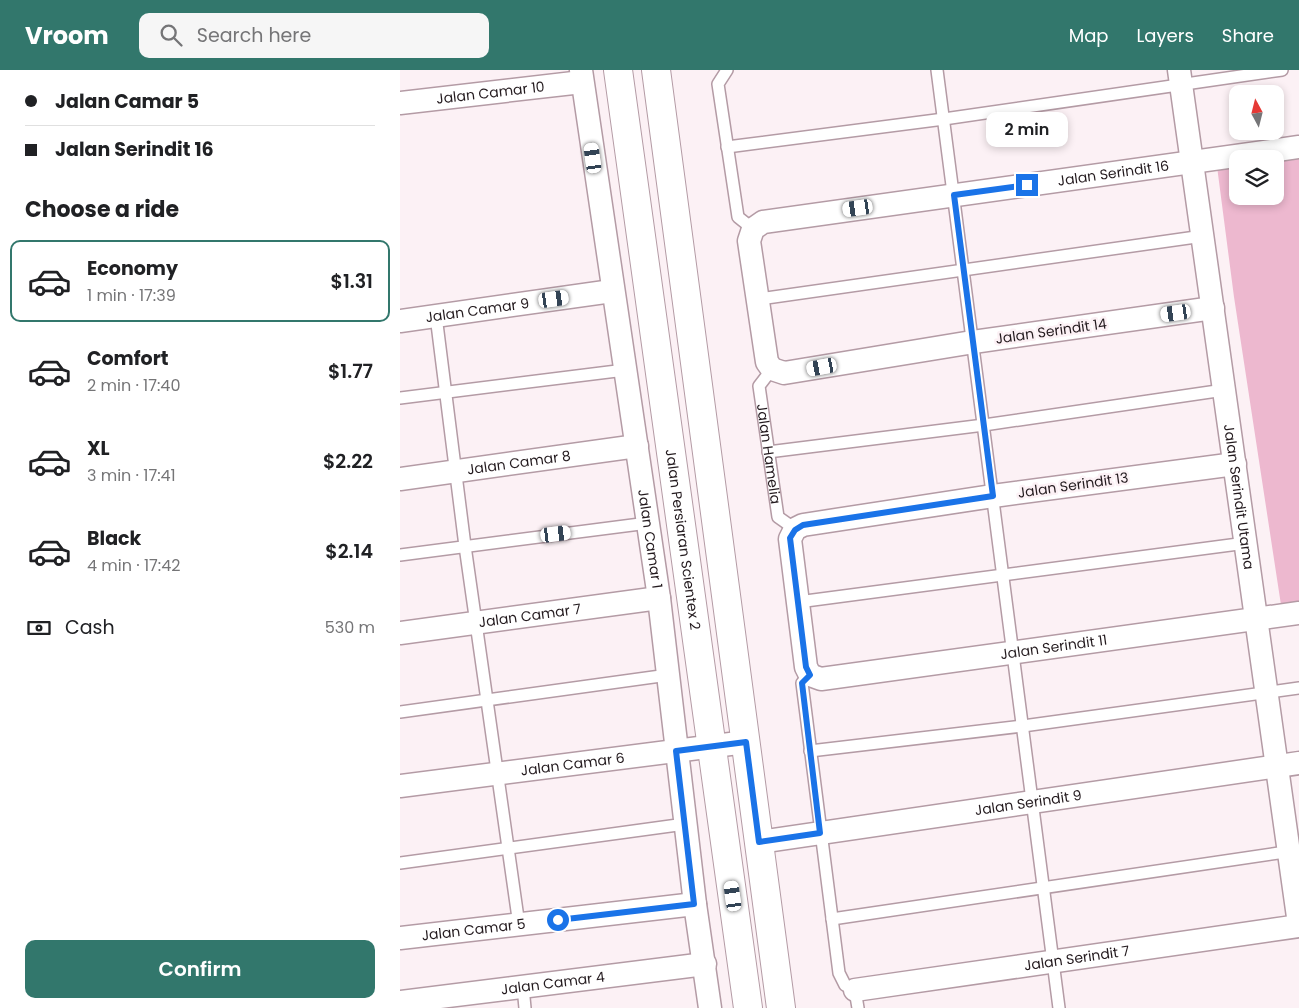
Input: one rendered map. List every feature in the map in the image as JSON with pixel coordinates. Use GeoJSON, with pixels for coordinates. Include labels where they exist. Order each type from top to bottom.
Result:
{"type":"FeatureCollection","features":[{"type":"Feature","properties":{"kind":"street","name":"Jalan Persiaran Scientex 2"},"geometry":{"type":"LineString","coordinates":[[618,70],[748,1008]]}},
{"type":"Feature","properties":{"kind":"street"},"geometry":{"type":"LineString","coordinates":[[656,70],[781,1008]]}},
{"type":"Feature","properties":{"kind":"street","name":"Jalan Camar 10"},"geometry":{"type":"LineString","coordinates":[[401,97],[581,76]]}},
{"type":"Feature","properties":{"kind":"street","name":"Jalan Camar 1"},"geometry":{"type":"LineString","coordinates":[[581,76],[659,598],[694,904],[705,964],[710,1008]]}},
{"type":"Feature","properties":{"kind":"street","name":"Jalan Serindit Utama"},"geometry":{"type":"LineString","coordinates":[[1180,78],[1267,692],[1288,765],[1299,925]]}},
{"type":"Feature","properties":{"kind":"street","name":"Jalan Serindit 16"},"geometry":{"type":"LineString","coordinates":[[752,229],[763,222],[1299,147]]}},
{"type":"Feature","properties":{"kind":"street"},"geometry":{"type":"LineString","coordinates":[[752,229],[749,241],[767,362],[772,369]]}},
{"type":"Feature","properties":{"kind":"street","name":"Jalan Camar 9"},"geometry":{"type":"LineString","coordinates":[[400,321],[612,291]]}},
{"type":"Feature","properties":{"kind":"street","name":"Jalan Serindit 14"},"geometry":{"type":"LineString","coordinates":[[772,369],[784,373],[973,342],[1213,308]]}},
{"type":"Feature","properties":{"kind":"street","name":"Jalan Camar 8"},"geometry":{"type":"LineString","coordinates":[[400,479],[637,446]]}},
{"type":"Feature","properties":{"kind":"street","name":"Jalan Serindit 13"},"geometry":{"type":"LineString","coordinates":[[795,530],[803,525],[993,496],[1235,464]]}},
{"type":"Feature","properties":{"kind":"street"},"geometry":{"type":"LineString","coordinates":[[795,530],[790,538],[806,667],[810,675]]}},
{"type":"Feature","properties":{"kind":"street","name":"Jalan Camar 7"},"geometry":{"type":"LineString","coordinates":[[400,633],[659,598]]}},
{"type":"Feature","properties":{"kind":"street","name":"Jalan Serindit 11"},"geometry":{"type":"LineString","coordinates":[[810,675],[821,679],[1299,613]]}},
{"type":"Feature","properties":{"kind":"street","name":"Jalan Camar 6"},"geometry":{"type":"LineString","coordinates":[[400,786],[746,742]]}},
{"type":"Feature","properties":{"kind":"street","name":"Jalan Serindit 9"},"geometry":{"type":"LineString","coordinates":[[759,842],[1288,765]]}},
{"type":"Feature","properties":{"kind":"street","name":"Jalan Camar 5"},"geometry":{"type":"LineString","coordinates":[[400,938],[694,904]]}},
{"type":"Feature","properties":{"kind":"street","name":"Jalan Serindit 7"},"geometry":{"type":"LineString","coordinates":[[856,999],[1053,962],[1299,925]]}},
{"type":"Feature","properties":{"kind":"street","name":"Jalan Camar 4"},"geometry":{"type":"LineString","coordinates":[[400,1002],[524,998],[705,964]]}},
{"type":"Feature","properties":{"kind":"lane"},"geometry":{"type":"LineString","coordinates":[[727,70],[718,84],[738,217],[752,229]]}},
{"type":"Feature","properties":{"kind":"lane"},"geometry":{"type":"LineString","coordinates":[[938,70],[1059,1008]]}},
{"type":"Feature","properties":{"kind":"lane"},"geometry":{"type":"LineString","coordinates":[[727,147],[944,119],[1180,78],[1282,70]]}},
{"type":"Feature","properties":{"kind":"lane"},"geometry":{"type":"LineString","coordinates":[[759,299],[964,272],[1203,236]]}},
{"type":"Feature","properties":{"kind":"lane"},"geometry":{"type":"LineString","coordinates":[[436,316],[464,546],[519,925]]}},
{"type":"Feature","properties":{"kind":"lane","name":"Jalan Hamelia"},"geometry":{"type":"LineString","coordinates":[[772,369],[759,386],[768,452],[778,517],[795,530]]}},
{"type":"Feature","properties":{"kind":"lane"},"geometry":{"type":"LineString","coordinates":[[400,398],[625,370]]}},
{"type":"Feature","properties":{"kind":"lane"},"geometry":{"type":"LineString","coordinates":[[768,452],[984,426],[1224,390]]}},
{"type":"Feature","properties":{"kind":"lane"},"geometry":{"type":"LineString","coordinates":[[400,554],[648,523]]}},
{"type":"Feature","properties":{"kind":"lane"},"geometry":{"type":"LineString","coordinates":[[798,602],[1246,543]]}},
{"type":"Feature","properties":{"kind":"lane"},"geometry":{"type":"LineString","coordinates":[[400,712],[668,675]]}},
{"type":"Feature","properties":{"kind":"lane"},"geometry":{"type":"LineString","coordinates":[[810,675],[802,683],[839,973],[845,985],[856,999]]}},
{"type":"Feature","properties":{"kind":"lane"},"geometry":{"type":"LineString","coordinates":[[810,751],[1022,726],[1299,688]]}},
{"type":"Feature","properties":{"kind":"lane"},"geometry":{"type":"LineString","coordinates":[[400,863],[685,824]]}},
{"type":"Feature","properties":{"kind":"lane"},"geometry":{"type":"LineString","coordinates":[[832,919],[1294,850]]}},
{"type":"Feature","properties":{"kind":"shaded area"},"geometry":{"type":"Polygon","coordinates":[[[1299,140],[1299,603],[1281,605],[1234,297],[1215,151],[1299,140]]]}},
{"type":"Feature","properties":{"kind":"route"},"geometry":{"type":"LineString","coordinates":[[558,920],[694,904],[676,751],[746,742],[759,842],[820,833],[802,683],[810,675],[806,667],[790,538],[795,530],[803,525],[993,496],[954,195],[1027,185]]}}]}
